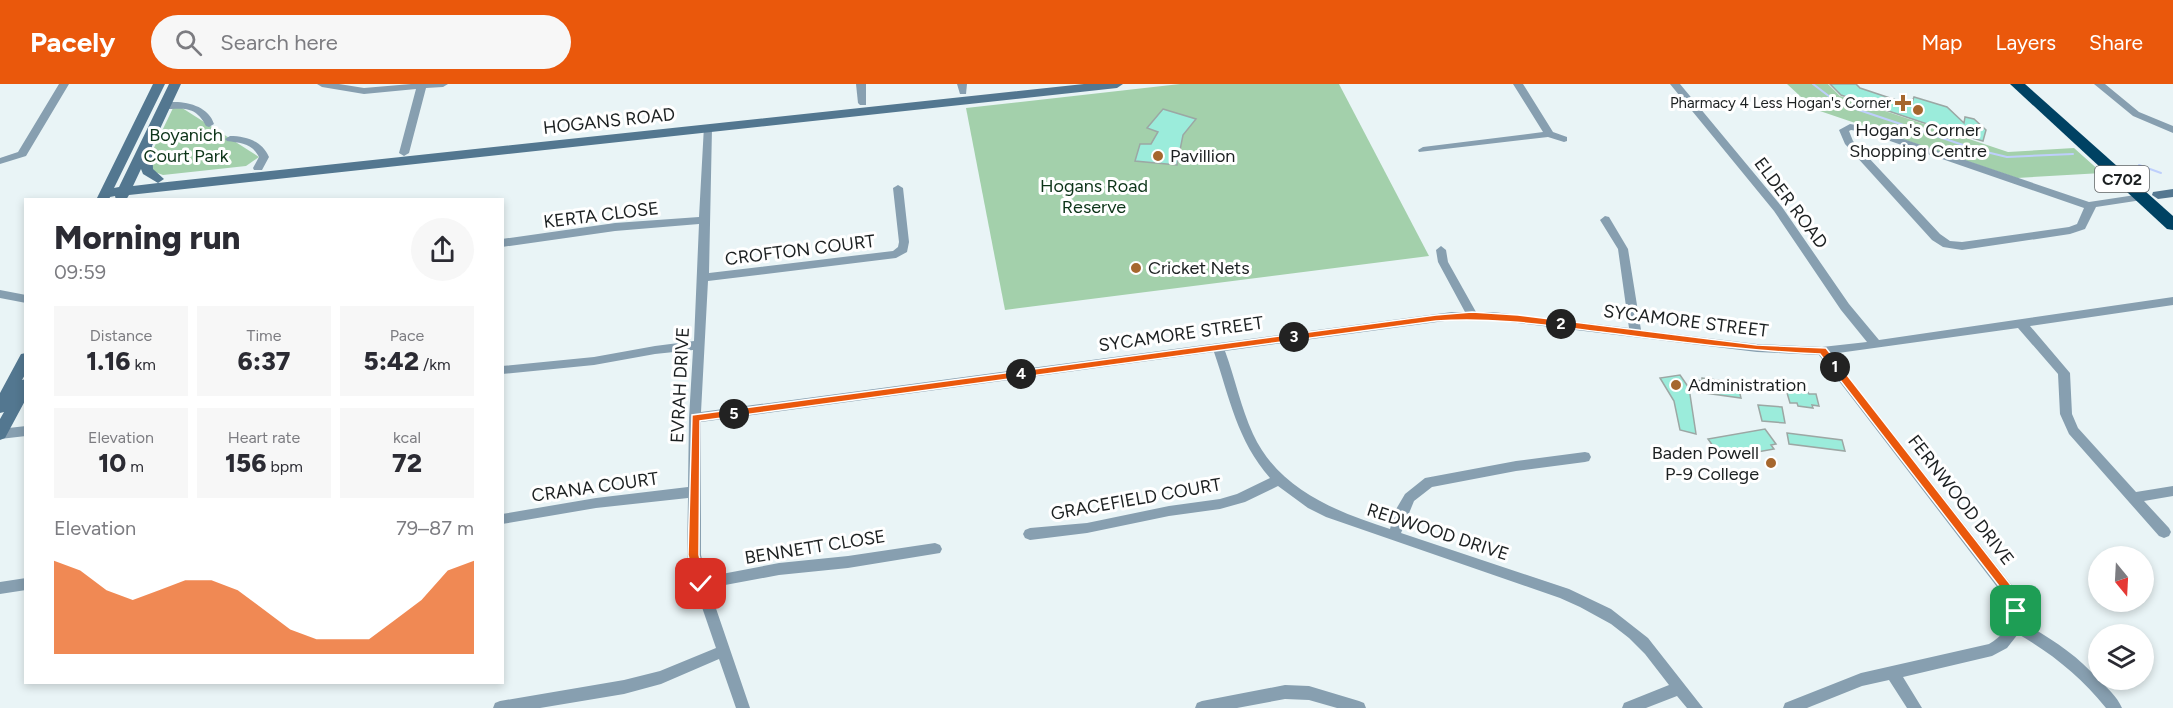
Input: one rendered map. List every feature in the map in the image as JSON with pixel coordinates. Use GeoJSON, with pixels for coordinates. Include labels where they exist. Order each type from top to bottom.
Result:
{"type":"FeatureCollection","features":[{"type":"Feature","properties":{"kind":"highway","name":"C702"},"geometry":{"type":"LineString","coordinates":[[2017,84],[2173,209]]}},
{"type":"Feature","properties":{"kind":"highway","name":"C702"},"geometry":{"type":"LineString","coordinates":[[2033,84],[2078,132]]}},
{"type":"Feature","properties":{"kind":"highway","name":"C702"},"geometry":{"type":"LineString","coordinates":[[2158,195],[2173,225]]}},
{"type":"Feature","properties":{"kind":"street"},"geometry":{"type":"LineString","coordinates":[[0,161],[20,160],[64,84]]}},
{"type":"Feature","properties":{"kind":"street"},"geometry":{"type":"LineString","coordinates":[[106,193],[159,84]]}},
{"type":"Feature","properties":{"kind":"street"},"geometry":{"type":"LineString","coordinates":[[124,191],[175,84]]}},
{"type":"Feature","properties":{"kind":"street"},"geometry":{"type":"LineString","coordinates":[[322,84],[347,90],[364,91],[443,84]]}},
{"type":"Feature","properties":{"kind":"street"},"geometry":{"type":"LineString","coordinates":[[861,84],[863,103]]}},
{"type":"Feature","properties":{"kind":"street","name":"HOGANS ROAD"},"geometry":{"type":"LineString","coordinates":[[124,191],[158,179],[707,124],[962,88],[990,94],[1037,84]]}},
{"type":"Feature","properties":{"kind":"street","name":"HOGANS ROAD"},"geometry":{"type":"LineString","coordinates":[[106,193],[707,124],[990,94],[1117,84]]}},
{"type":"Feature","properties":{"kind":"street"},"geometry":{"type":"LineString","coordinates":[[1518,84],[1547,127],[1549,134]]}},
{"type":"Feature","properties":{"kind":"street","name":"ELDER ROAD"},"geometry":{"type":"LineString","coordinates":[[1675,84],[1778,209],[1845,307],[1876,345]]}},
{"type":"Feature","properties":{"kind":"street"},"geometry":{"type":"LineString","coordinates":[[2099,84],[2136,114],[2173,130]]}},
{"type":"Feature","properties":{"kind":"street"},"geometry":{"type":"LineString","coordinates":[[404,153],[422,86]]}},
{"type":"Feature","properties":{"kind":"street"},"geometry":{"type":"LineString","coordinates":[[164,106],[177,104],[190,106],[207,117],[209,124]]}},
{"type":"Feature","properties":{"kind":"street","name":"EVRAH DRIVE"},"geometry":{"type":"LineString","coordinates":[[707,124],[703,278],[695,418],[694,555],[701,584],[743,708]]}},
{"type":"Feature","properties":{"kind":"street"},"geometry":{"type":"LineString","coordinates":[[2090,206],[2083,224],[2077,229],[1962,246],[1947,244],[1936,237],[1848,142],[1844,130],[1850,127],[1865,129],[2090,206],[2158,195]]}},
{"type":"Feature","properties":{"kind":"street"},"geometry":{"type":"LineString","coordinates":[[1424,150],[1549,134],[1564,139]]}},
{"type":"Feature","properties":{"kind":"street"},"geometry":{"type":"LineString","coordinates":[[230,139],[245,141],[261,150],[264,157],[258,168]]}},
{"type":"Feature","properties":{"kind":"street"},"geometry":{"type":"LineString","coordinates":[[149,140],[146,157],[147,171],[158,179]]}},
{"type":"Feature","properties":{"kind":"street","name":"CROFTON COURT"},"geometry":{"type":"LineString","coordinates":[[897,188],[904,242],[900,252]]}},
{"type":"Feature","properties":{"kind":"street","name":"KERTA CLOSE"},"geometry":{"type":"LineString","coordinates":[[504,243],[615,227],[704,220]]}},
{"type":"Feature","properties":{"kind":"street"},"geometry":{"type":"LineString","coordinates":[[1605,220],[1623,249],[1636,334]]}},
{"type":"Feature","properties":{"kind":"street"},"geometry":{"type":"LineString","coordinates":[[1441,250],[1443,262],[1472,315]]}},
{"type":"Feature","properties":{"kind":"street","name":"CROFTON COURT"},"geometry":{"type":"LineString","coordinates":[[703,278],[880,257],[900,252],[913,258]]}},
{"type":"Feature","properties":{"kind":"street"},"geometry":{"type":"LineString","coordinates":[[24,291],[0,294],[24,300]]}},
{"type":"Feature","properties":{"kind":"street","name":"SYCAMORE STREET"},"geometry":{"type":"LineString","coordinates":[[695,418],[1425,319],[1472,315],[1518,318],[1757,348],[1822,351],[2173,301]]}},
{"type":"Feature","properties":{"kind":"street"},"geometry":{"type":"LineString","coordinates":[[2021,324],[2064,374],[2066,414],[2073,431],[2164,531]]}},
{"type":"Feature","properties":{"kind":"street"},"geometry":{"type":"LineString","coordinates":[[504,370],[594,361],[699,345]]}},
{"type":"Feature","properties":{"kind":"street","name":"REDWOOD DRIVE"},"geometry":{"type":"LineString","coordinates":[[1218,347],[1246,432],[1262,460],[1279,480],[1313,506],[1337,518],[1564,593],[1592,605],[1643,642],[1696,708]]}},
{"type":"Feature","properties":{"kind":"street","name":"FERNWOOD DRIVE"},"geometry":{"type":"LineString","coordinates":[[1822,351],[2006,588],[2016,611],[2016,626]]}},
{"type":"Feature","properties":{"kind":"street"},"geometry":{"type":"LineString","coordinates":[[0,407],[24,362]]}},
{"type":"Feature","properties":{"kind":"street"},"geometry":{"type":"LineString","coordinates":[[0,434],[24,388]]}},
{"type":"Feature","properties":{"kind":"street"},"geometry":{"type":"LineString","coordinates":[[0,434],[24,431]]}},
{"type":"Feature","properties":{"kind":"street"},"geometry":{"type":"LineString","coordinates":[[1394,536],[1402,507],[1408,496],[1429,482],[1516,466],[1585,457]]}},
{"type":"Feature","properties":{"kind":"street","name":"GRACEFIELD COURT"},"geometry":{"type":"LineString","coordinates":[[1030,534],[1087,528],[1168,511],[1220,504],[1279,480]]}},
{"type":"Feature","properties":{"kind":"street"},"geometry":{"type":"LineString","coordinates":[[2133,498],[2173,491]]}},
{"type":"Feature","properties":{"kind":"street","name":"CRANA COURT"},"geometry":{"type":"LineString","coordinates":[[504,519],[586,504],[693,492]]}},
{"type":"Feature","properties":{"kind":"street","name":"BENNETT CLOSE"},"geometry":{"type":"LineString","coordinates":[[701,584],[779,569],[848,562],[935,549]]}},
{"type":"Feature","properties":{"kind":"street"},"geometry":{"type":"LineString","coordinates":[[0,588],[24,584]]}},
{"type":"Feature","properties":{"kind":"street"},"geometry":{"type":"LineString","coordinates":[[1790,708],[1861,680],[1992,650],[2006,642],[2016,626],[2071,658],[2115,708]]}},
{"type":"Feature","properties":{"kind":"street"},"geometry":{"type":"LineString","coordinates":[[500,708],[652,680],[724,651]]}},
{"type":"Feature","properties":{"kind":"street"},"geometry":{"type":"LineString","coordinates":[[1892,672],[1915,708]]}},
{"type":"Feature","properties":{"kind":"street"},"geometry":{"type":"LineString","coordinates":[[1629,708],[1679,688]]}},
{"type":"Feature","properties":{"kind":"street"},"geometry":{"type":"LineString","coordinates":[[1202,708],[1285,692],[1309,693],[1359,708]]}},
{"type":"Feature","properties":{"kind":"green space","name":"Hogans Road Reserve"},"geometry":{"type":"Polygon","coordinates":[[[1180,84],[1339,84],[1429,256],[1005,310],[966,108],[1180,84]]]}},
{"type":"Feature","properties":{"kind":"green space"},"geometry":{"type":"Polygon","coordinates":[[[1787,84],[1828,84],[1840,96],[2008,152],[2074,148],[2102,173],[2017,178],[1814,109],[1787,84]]]}},
{"type":"Feature","properties":{"kind":"green space","name":"Boyanich Court Park"},"geometry":{"type":"Polygon","coordinates":[[[179,106],[259,157],[246,166],[163,175],[152,171],[150,156],[173,108],[179,106]]]}},
{"type":"Feature","properties":{"kind":"building","name":"Hogan's Corner Shopping Centre"},"geometry":{"type":"Polygon","coordinates":[[[1830,84],[1856,84],[1860,88],[1911,105],[1914,97],[1947,107],[1964,123],[1965,117],[1974,119],[1986,130],[1983,141],[1841,95],[1830,84]]]}},
{"type":"Feature","properties":{"kind":"building"},"geometry":{"type":"Polygon","coordinates":[[[1163,109],[1196,119],[1183,135],[1177,165],[1135,161],[1140,144],[1151,144],[1158,132],[1147,128],[1163,109]]]}},
{"type":"Feature","properties":{"kind":"building"},"geometry":{"type":"Polygon","coordinates":[[[1680,375],[1689,388],[1696,434],[1680,430],[1674,401],[1660,378],[1680,375]]]}},
{"type":"Feature","properties":{"kind":"building"},"geometry":{"type":"Polygon","coordinates":[[[1702,378],[1731,382],[1732,385],[1738,386],[1741,398],[1698,392],[1696,380],[1702,381],[1702,378]]]}},
{"type":"Feature","properties":{"kind":"building"},"geometry":{"type":"Polygon","coordinates":[[[1792,383],[1803,385],[1809,394],[1816,394],[1819,406],[1812,405],[1813,408],[1790,403],[1785,386],[1793,387],[1792,383]]]}},
{"type":"Feature","properties":{"kind":"building"},"geometry":{"type":"Polygon","coordinates":[[[1758,405],[1782,407],[1785,423],[1762,421],[1758,405]]]}},
{"type":"Feature","properties":{"kind":"building"},"geometry":{"type":"Polygon","coordinates":[[[1765,429],[1776,444],[1771,445],[1774,449],[1724,458],[1708,439],[1765,429]]]}},
{"type":"Feature","properties":{"kind":"building"},"geometry":{"type":"Polygon","coordinates":[[[1787,433],[1842,440],[1845,451],[1789,444],[1787,433]]]}},
{"type":"Feature","properties":{"kind":"waterway"},"geometry":{"type":"LineString","coordinates":[[1813,84],[1830,97],[1850,107],[1978,150],[2007,157],[2073,154]]}},
{"type":"Feature","properties":{"kind":"waterway"},"geometry":{"type":"LineString","coordinates":[[2139,165],[2161,173]]}},
{"type":"Feature","properties":{"kind":"place","name":"Pharmacy 4 Less Hogan's Corner"},"geometry":{"type":"Point","coordinates":[1903,103]}},
{"type":"Feature","properties":{"kind":"place","name":"Hogan's Corner Shopping Centre"},"geometry":{"type":"Point","coordinates":[1918,110]}},
{"type":"Feature","properties":{"kind":"place","name":"Pavillion"},"geometry":{"type":"Point","coordinates":[1158,156]}},
{"type":"Feature","properties":{"kind":"place","name":"Cricket Nets"},"geometry":{"type":"Point","coordinates":[1136,268]}},
{"type":"Feature","properties":{"kind":"place","name":"Administration"},"geometry":{"type":"Point","coordinates":[1676,385]}},
{"type":"Feature","properties":{"kind":"place","name":"Baden Powell P-9 College"},"geometry":{"type":"Point","coordinates":[1771,463]}},
{"type":"Feature","properties":{"kind":"route"},"geometry":{"type":"LineString","coordinates":[[701,584],[694,555],[695,418],[1472,315],[1518,318],[1757,348],[1822,351],[2006,588],[2016,611]]}}]}
